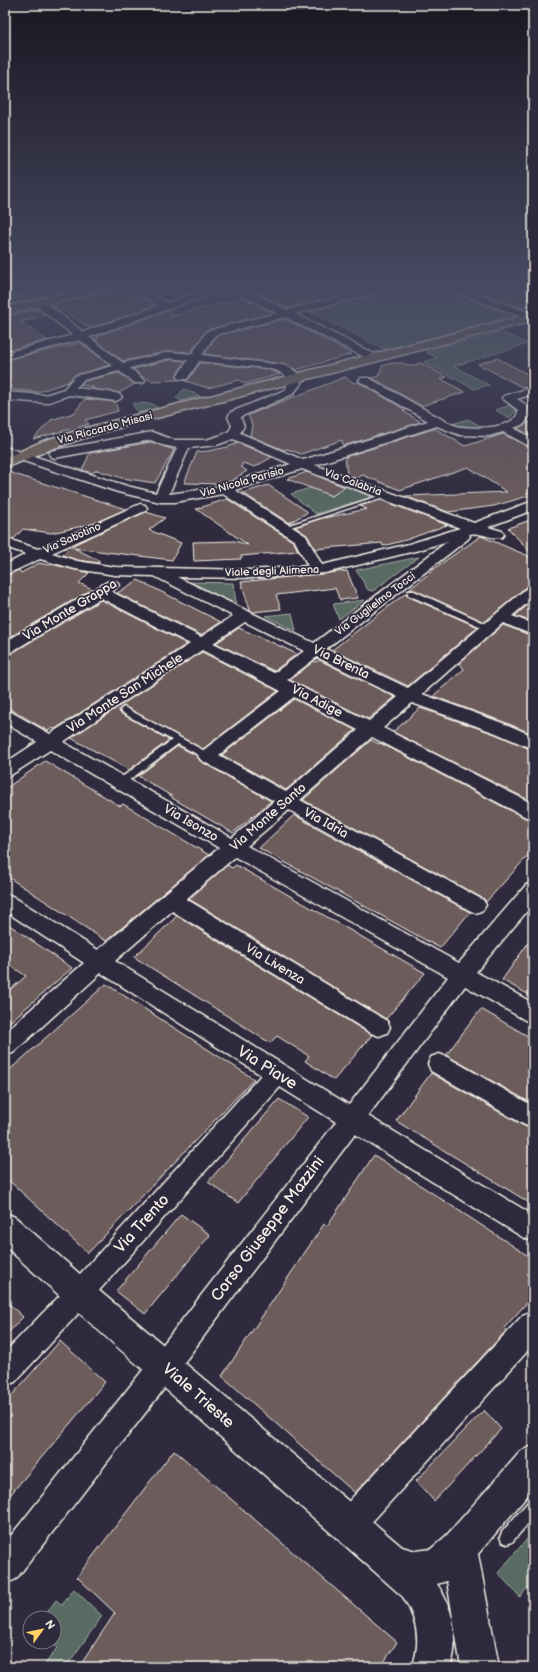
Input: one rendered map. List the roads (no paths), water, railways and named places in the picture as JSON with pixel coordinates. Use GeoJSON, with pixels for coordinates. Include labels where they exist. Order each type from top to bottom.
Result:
{"type":"FeatureCollection","features":[{"type":"Feature","properties":{"kind":"main road","name":"Via Riccardo Misasi"},"geometry":{"type":"LineString","coordinates":[[5,464],[21,455],[56,448],[296,378],[343,366]]}},
{"type":"Feature","properties":{"kind":"street"},"geometry":{"type":"LineString","coordinates":[[68,391],[76,380],[80,378],[126,366]]}},
{"type":"Feature","properties":{"kind":"street"},"geometry":{"type":"LineString","coordinates":[[183,377],[190,366]]}},
{"type":"Feature","properties":{"kind":"street"},"geometry":{"type":"LineString","coordinates":[[5,447],[56,448],[152,436],[167,442],[184,445],[212,443],[233,435],[238,426],[234,417],[235,415],[289,392],[294,385],[296,378],[282,368],[272,366]]}},
{"type":"Feature","properties":{"kind":"street"},"geometry":{"type":"LineString","coordinates":[[122,367],[139,381]]}},
{"type":"Feature","properties":{"kind":"street"},"geometry":{"type":"LineString","coordinates":[[365,380],[450,429],[474,433],[489,432],[505,428],[520,421],[524,415],[524,409],[508,398],[533,390]]}},
{"type":"Feature","properties":{"kind":"street"},"geometry":{"type":"LineString","coordinates":[[5,396],[38,399],[68,391],[116,397]]}},
{"type":"Feature","properties":{"kind":"street","name":"Via Nicola Parisio"},"geometry":{"type":"LineString","coordinates":[[5,451],[123,489],[160,498],[189,497],[225,489],[438,422]]}},
{"type":"Feature","properties":{"kind":"street"},"geometry":{"type":"LineString","coordinates":[[505,428],[533,444]]}},
{"type":"Feature","properties":{"kind":"street","name":"Via Calabria"},"geometry":{"type":"LineString","coordinates":[[233,435],[304,465],[474,528],[497,534]]}},
{"type":"Feature","properties":{"kind":"street"},"geometry":{"type":"LineString","coordinates":[[160,498],[184,445]]}},
{"type":"Feature","properties":{"kind":"street"},"geometry":{"type":"LineString","coordinates":[[56,448],[65,470]]}},
{"type":"Feature","properties":{"kind":"street"},"geometry":{"type":"LineString","coordinates":[[225,489],[300,539],[317,569]]}},
{"type":"Feature","properties":{"kind":"street","name":"Viale degli Alimena"},"geometry":{"type":"LineString","coordinates":[[5,542],[38,554],[76,565],[115,571],[135,570],[251,574],[325,568],[414,547],[474,528],[533,506]]}},
{"type":"Feature","properties":{"kind":"street","name":"Via Sabotino"},"geometry":{"type":"LineString","coordinates":[[5,571],[38,554],[140,508]]}},
{"type":"Feature","properties":{"kind":"street","name":"Via Guglielmo Tocci"},"geometry":{"type":"LineString","coordinates":[[276,680],[474,528]]}},
{"type":"Feature","properties":{"kind":"street","name":"Via Monte Grappa"},"geometry":{"type":"LineString","coordinates":[[5,649],[135,570]]}},
{"type":"Feature","properties":{"kind":"street","name":"Via Brenta"},"geometry":{"type":"LineString","coordinates":[[153,571],[410,696],[502,729],[533,743]]}},
{"type":"Feature","properties":{"kind":"street","name":"Via Monte Santo"},"geometry":{"type":"LineString","coordinates":[[5,1046],[99,962],[533,590]]}},
{"type":"Feature","properties":{"kind":"street","name":"Via Adige"},"geometry":{"type":"LineString","coordinates":[[101,592],[533,812]]}},
{"type":"Feature","properties":{"kind":"street","name":"Via Monte San Michele"},"geometry":{"type":"LineString","coordinates":[[5,771],[245,615]]}},
{"type":"Feature","properties":{"kind":"street"},"geometry":{"type":"LineString","coordinates":[[495,622],[533,630]]}},
{"type":"Feature","properties":{"kind":"street"},"geometry":{"type":"LineString","coordinates":[[207,756],[294,689]]}},
{"type":"Feature","properties":{"kind":"street","name":"Via Isonzo"},"geometry":{"type":"LineString","coordinates":[[5,716],[233,847],[533,1014]]}},
{"type":"Feature","properties":{"kind":"street","name":"Via Idria"},"geometry":{"type":"LineString","coordinates":[[207,756],[476,905]]}},
{"type":"Feature","properties":{"kind":"street","name":"Corso Giuseppe Mazzini"},"geometry":{"type":"LineString","coordinates":[[5,1568],[164,1366],[462,975],[533,890]]}},
{"type":"Feature","properties":{"kind":"street","name":"Via Livenza"},"geometry":{"type":"LineString","coordinates":[[171,900],[379,1027]]}},
{"type":"Feature","properties":{"kind":"street","name":"Via Piave"},"geometry":{"type":"LineString","coordinates":[[5,901],[277,1074],[533,1229]]}},
{"type":"Feature","properties":{"kind":"street"},"geometry":{"type":"LineString","coordinates":[[439,1064],[533,1118]]}},
{"type":"Feature","properties":{"kind":"street","name":"Via Trento"},"geometry":{"type":"LineString","coordinates":[[5,1372],[78,1294],[277,1074]]}},
{"type":"Feature","properties":{"kind":"street","name":"Viale Trieste"},"geometry":{"type":"LineString","coordinates":[[5,1227],[78,1294],[349,1524],[416,1584],[429,1604],[436,1633],[434,1659],[431,1667]]}},
{"type":"Feature","properties":{"kind":"street"},"geometry":{"type":"LineString","coordinates":[[349,1524],[533,1325]]}},
{"type":"Feature","properties":{"kind":"street"},"geometry":{"type":"LineString","coordinates":[[393,1563],[416,1569],[439,1566],[459,1549],[533,1463]]}},
{"type":"Feature","properties":{"kind":"street"},"geometry":{"type":"LineString","coordinates":[[459,1549],[477,1658],[480,1667]]}},
{"type":"Feature","properties":{"kind":"lane"},"geometry":{"type":"LineString","coordinates":[[283,528],[387,495]]}},
{"type":"Feature","properties":{"kind":"lane"},"geometry":{"type":"LineString","coordinates":[[411,593],[495,622]]}},
{"type":"Feature","properties":{"kind":"lane","name":"Via Idria"},"geometry":{"type":"LineString","coordinates":[[124,710],[207,756]]}},
{"type":"Feature","properties":{"kind":"lane"},"geometry":{"type":"LineString","coordinates":[[121,782],[178,740]]}},
{"type":"Feature","properties":{"kind":"lane"},"geometry":{"type":"LineString","coordinates":[[507,1537],[533,1507]]}}]}
